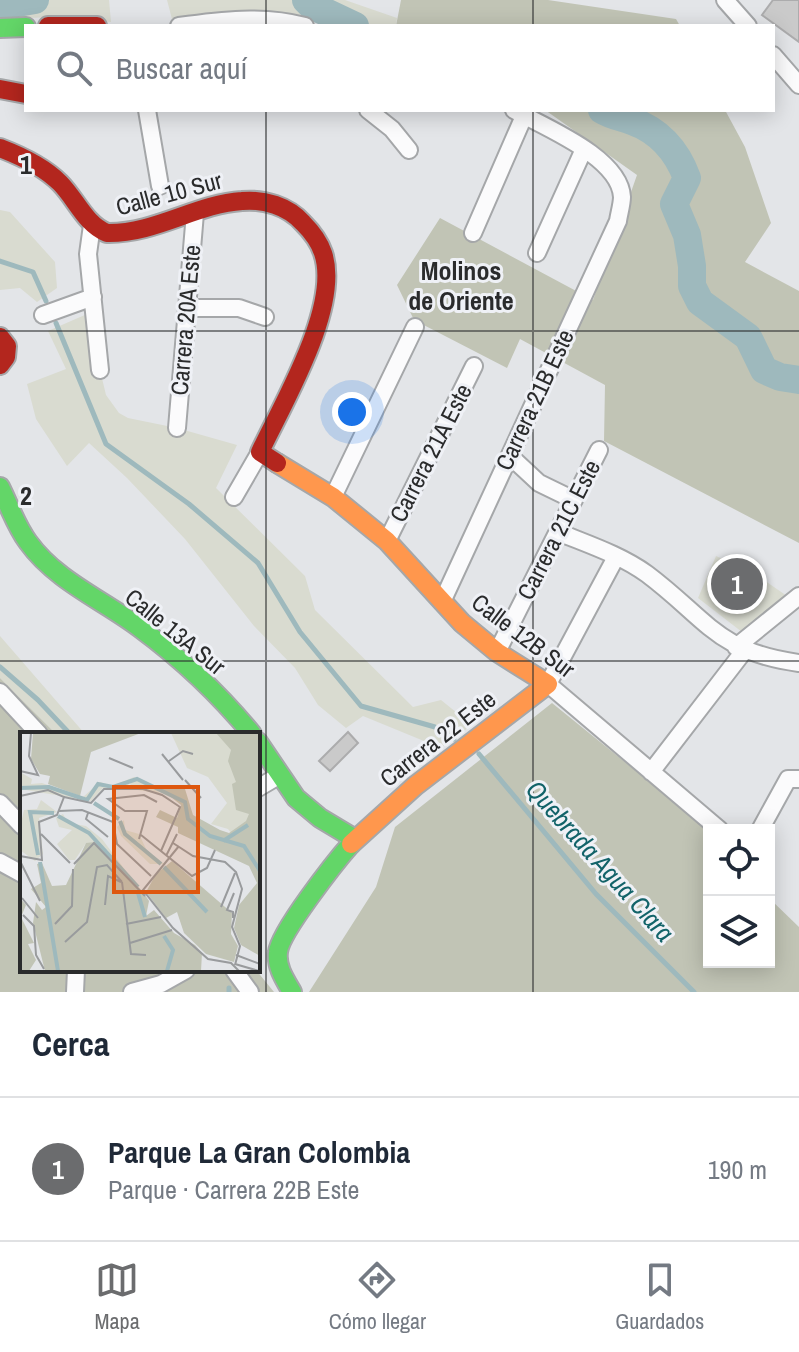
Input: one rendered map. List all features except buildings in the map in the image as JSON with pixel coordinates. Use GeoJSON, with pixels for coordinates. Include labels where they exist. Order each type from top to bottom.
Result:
{"type":"FeatureCollection","features":[{"type":"Feature","properties":{"kind":"street"},"geometry":{"type":"LineString","coordinates":[[725,0],[746,24]]}},
{"type":"Feature","properties":{"kind":"street"},"geometry":{"type":"LineString","coordinates":[[196,24],[240,19],[295,24]]}},
{"type":"Feature","properties":{"kind":"street"},"geometry":{"type":"LineString","coordinates":[[0,28],[24,27]]}},
{"type":"Feature","properties":{"kind":"street"},"geometry":{"type":"LineString","coordinates":[[775,57],[799,85]]}},
{"type":"Feature","properties":{"kind":"street"},"geometry":{"type":"LineString","coordinates":[[0,89],[24,94]]}},
{"type":"Feature","properties":{"kind":"street"},"geometry":{"type":"LineString","coordinates":[[147,112],[160,186]]}},
{"type":"Feature","properties":{"kind":"street"},"geometry":{"type":"LineString","coordinates":[[371,112],[392,129],[409,150]]}},
{"type":"Feature","properties":{"kind":"street"},"geometry":{"type":"LineString","coordinates":[[473,233],[519,113],[584,149],[537,253]]}},
{"type":"Feature","properties":{"kind":"street","name":"Calle 10 Sur"},"geometry":{"type":"LineString","coordinates":[[0,148],[19,155],[58,182],[100,231],[117,233],[231,202],[265,202],[305,223],[319,244],[327,279],[321,319],[260,452]]}},
{"type":"Feature","properties":{"kind":"street","name":"Carrera 21B Este"},"geometry":{"type":"LineString","coordinates":[[442,602],[618,221],[622,196],[615,178],[600,159],[584,149]]}},
{"type":"Feature","properties":{"kind":"street","name":"Carrera 20A Este"},"geometry":{"type":"LineString","coordinates":[[177,428],[195,213]]}},
{"type":"Feature","properties":{"kind":"street"},"geometry":{"type":"LineString","coordinates":[[92,225],[88,254],[100,370]]}},
{"type":"Feature","properties":{"kind":"street"},"geometry":{"type":"LineString","coordinates":[[43,315],[93,297]]}},
{"type":"Feature","properties":{"kind":"street"},"geometry":{"type":"LineString","coordinates":[[187,308],[239,308],[265,317]]}},
{"type":"Feature","properties":{"kind":"street"},"geometry":{"type":"LineString","coordinates":[[333,497],[415,327]]}},
{"type":"Feature","properties":{"kind":"street"},"geometry":{"type":"LineString","coordinates":[[0,337],[7,346],[6,357],[0,365]]}},
{"type":"Feature","properties":{"kind":"street","name":"Carrera 21A Este"},"geometry":{"type":"LineString","coordinates":[[387,541],[474,366]]}},
{"type":"Feature","properties":{"kind":"street","name":"Carrera 21C Este"},"geometry":{"type":"LineString","coordinates":[[497,652],[599,450]]}},
{"type":"Feature","properties":{"kind":"street"},"geometry":{"type":"LineString","coordinates":[[234,497],[260,452]]}},
{"type":"Feature","properties":{"kind":"street","name":"Calle 12B Sur"},"geometry":{"type":"LineString","coordinates":[[260,452],[333,497],[387,541],[462,623],[497,652],[548,684],[713,824]]}},
{"type":"Feature","properties":{"kind":"street"},"geometry":{"type":"LineString","coordinates":[[510,456],[539,483],[574,500]]}},
{"type":"Feature","properties":{"kind":"street","name":"Calle 13A Sur"},"geometry":{"type":"LineString","coordinates":[[0,487],[28,541],[79,589],[140,628],[173,656],[250,732]]}},
{"type":"Feature","properties":{"kind":"street"},"geometry":{"type":"LineString","coordinates":[[558,532],[616,557],[648,575],[716,634],[740,649],[799,663]]}},
{"type":"Feature","properties":{"kind":"street","name":"Carrera 22 Este"},"geometry":{"type":"LineString","coordinates":[[292,992],[281,974],[278,951],[287,931],[355,839],[415,786],[548,684],[616,557]]}},
{"type":"Feature","properties":{"kind":"street"},"geometry":{"type":"LineString","coordinates":[[651,772],[740,649],[799,596]]}},
{"type":"Feature","properties":{"kind":"street"},"geometry":{"type":"LineString","coordinates":[[0,692],[37,732]]}},
{"type":"Feature","properties":{"kind":"street"},"geometry":{"type":"LineString","coordinates":[[260,745],[290,791],[312,812],[355,839]]}},
{"type":"Feature","properties":{"kind":"street"},"geometry":{"type":"LineString","coordinates":[[260,787],[280,775]]}},
{"type":"Feature","properties":{"kind":"street"},"geometry":{"type":"LineString","coordinates":[[764,824],[794,779]]}},
{"type":"Feature","properties":{"kind":"street"},"geometry":{"type":"LineString","coordinates":[[0,803],[20,824]]}},
{"type":"Feature","properties":{"kind":"street"},"geometry":{"type":"LineString","coordinates":[[0,862],[20,873]]}},
{"type":"Feature","properties":{"kind":"street"},"geometry":{"type":"LineString","coordinates":[[132,992],[161,984],[182,972]]}},
{"type":"Feature","properties":{"kind":"street"},"geometry":{"type":"LineString","coordinates":[[235,972],[250,992]]}},
{"type":"Feature","properties":{"kind":"shaded area"},"geometry":{"type":"Polygon","coordinates":[[[0,0],[109,0],[111,22],[55,17],[0,19],[0,0]]]}},
{"type":"Feature","properties":{"kind":"shaded area"},"geometry":{"type":"Polygon","coordinates":[[[167,0],[345,0],[397,18],[396,24],[331,24],[305,15],[235,12],[172,19],[167,0]]]}},
{"type":"Feature","properties":{"kind":"shaded area"},"geometry":{"type":"Polygon","coordinates":[[[0,210],[10,212],[55,262],[57,288],[37,302],[20,288],[0,290],[0,210]]]}},
{"type":"Feature","properties":{"kind":"shaded area"},"geometry":{"type":"Polygon","coordinates":[[[94,311],[100,370],[106,395],[119,413],[128,418],[237,445],[216,488],[305,576],[315,610],[413,707],[441,700],[472,725],[441,748],[363,716],[346,728],[318,705],[295,668],[254,626],[185,539],[127,478],[89,443],[67,466],[36,419],[27,384],[66,369],[48,331],[94,311]]]}},
{"type":"Feature","properties":{"kind":"shaded area"},"geometry":{"type":"Polygon","coordinates":[[[716,556],[752,572],[787,596],[742,632],[698,598],[716,556]]]}},
{"type":"Feature","properties":{"kind":"shaded area"},"geometry":{"type":"Polygon","coordinates":[[[0,636],[83,732],[54,732],[0,678],[0,636]]]}},
{"type":"Feature","properties":{"kind":"green space"},"geometry":{"type":"Polygon","coordinates":[[[401,0],[548,0],[676,19],[679,24],[396,24],[401,0]]]}},
{"type":"Feature","properties":{"kind":"green space"},"geometry":{"type":"Polygon","coordinates":[[[548,112],[726,112],[745,147],[771,223],[745,262],[799,291],[799,543],[604,441],[605,385],[520,339],[507,368],[414,320],[397,285],[440,218],[593,300],[637,175],[548,112]]]}},
{"type":"Feature","properties":{"kind":"green space"},"geometry":{"type":"Polygon","coordinates":[[[0,678],[54,732],[20,732],[20,972],[258,972],[274,992],[0,992],[0,678]]]}},
{"type":"Feature","properties":{"kind":"green space"},"geometry":{"type":"Polygon","coordinates":[[[552,703],[703,825],[703,968],[775,968],[775,904],[799,927],[799,992],[309,992],[376,887],[395,827],[552,703]]]}},
{"type":"Feature","properties":{"kind":"waterway"},"geometry":{"type":"LineString","coordinates":[[0,6],[35,0]]}},
{"type":"Feature","properties":{"kind":"waterway"},"geometry":{"type":"LineString","coordinates":[[306,0],[351,24]]}},
{"type":"Feature","properties":{"kind":"waterway"},"geometry":{"type":"LineString","coordinates":[[606,112],[651,130],[673,151],[683,168],[687,178],[674,204],[687,235],[692,286],[700,302],[748,337],[764,370],[799,380]]}},
{"type":"Feature","properties":{"kind":"waterway","name":"Quebrada Agua Clara"},"geometry":{"type":"LineString","coordinates":[[0,261],[33,272],[46,301]]}},
{"type":"Feature","properties":{"kind":"waterway","name":"Quebrada Agua Clara"},"geometry":{"type":"LineString","coordinates":[[56,323],[106,444],[189,504],[258,563],[300,632],[361,706],[435,727],[454,739]]}},
{"type":"Feature","properties":{"kind":"waterway"},"geometry":{"type":"LineString","coordinates":[[0,667],[68,732]]}},
{"type":"Feature","properties":{"kind":"waterway","name":"Quebrada Agua Clara"},"geometry":{"type":"LineString","coordinates":[[479,754],[596,894],[694,992]]}},
{"type":"Feature","properties":{"kind":"traffic: fast"},"geometry":{"type":"LineString","coordinates":[[0,28],[24,27]]}},
{"type":"Feature","properties":{"kind":"traffic: fast"},"geometry":{"type":"LineString","coordinates":[[0,487],[20,529],[39,556],[66,579],[171,652],[213,691],[250,732]]}},
{"type":"Feature","properties":{"kind":"traffic: fast"},"geometry":{"type":"LineString","coordinates":[[260,745],[296,798],[320,818],[355,839]]}},
{"type":"Feature","properties":{"kind":"traffic: fast"},"geometry":{"type":"LineString","coordinates":[[292,992],[278,963],[281,942],[310,897],[351,844]]}},
{"type":"Feature","properties":{"kind":"traffic: slow"},"geometry":{"type":"LineString","coordinates":[[277,463],[333,497],[387,541],[462,623],[497,652],[548,684],[415,786],[351,844]]}},
{"type":"Feature","properties":{"kind":"traffic: jam"},"geometry":{"type":"LineString","coordinates":[[0,89],[24,94]]}},
{"type":"Feature","properties":{"kind":"traffic: jam"},"geometry":{"type":"LineString","coordinates":[[0,148],[32,162],[54,177],[87,217],[107,233],[142,229],[208,207],[250,201],[283,208],[309,230],[323,253],[326,275],[324,300],[307,354],[260,452],[277,463]]}},
{"type":"Feature","properties":{"kind":"traffic: jam"},"geometry":{"type":"LineString","coordinates":[[0,337],[7,346],[6,357],[0,365]]}},
{"type":"Feature","properties":{"kind":"place","name":"Parque La Gran Colombia"},"geometry":{"type":"Point","coordinates":[737,584]}},
{"type":"Feature","properties":{"kind":"district","name":"Molinos de Oriente"},"geometry":{"type":"Point","coordinates":[461,286]}}]}
